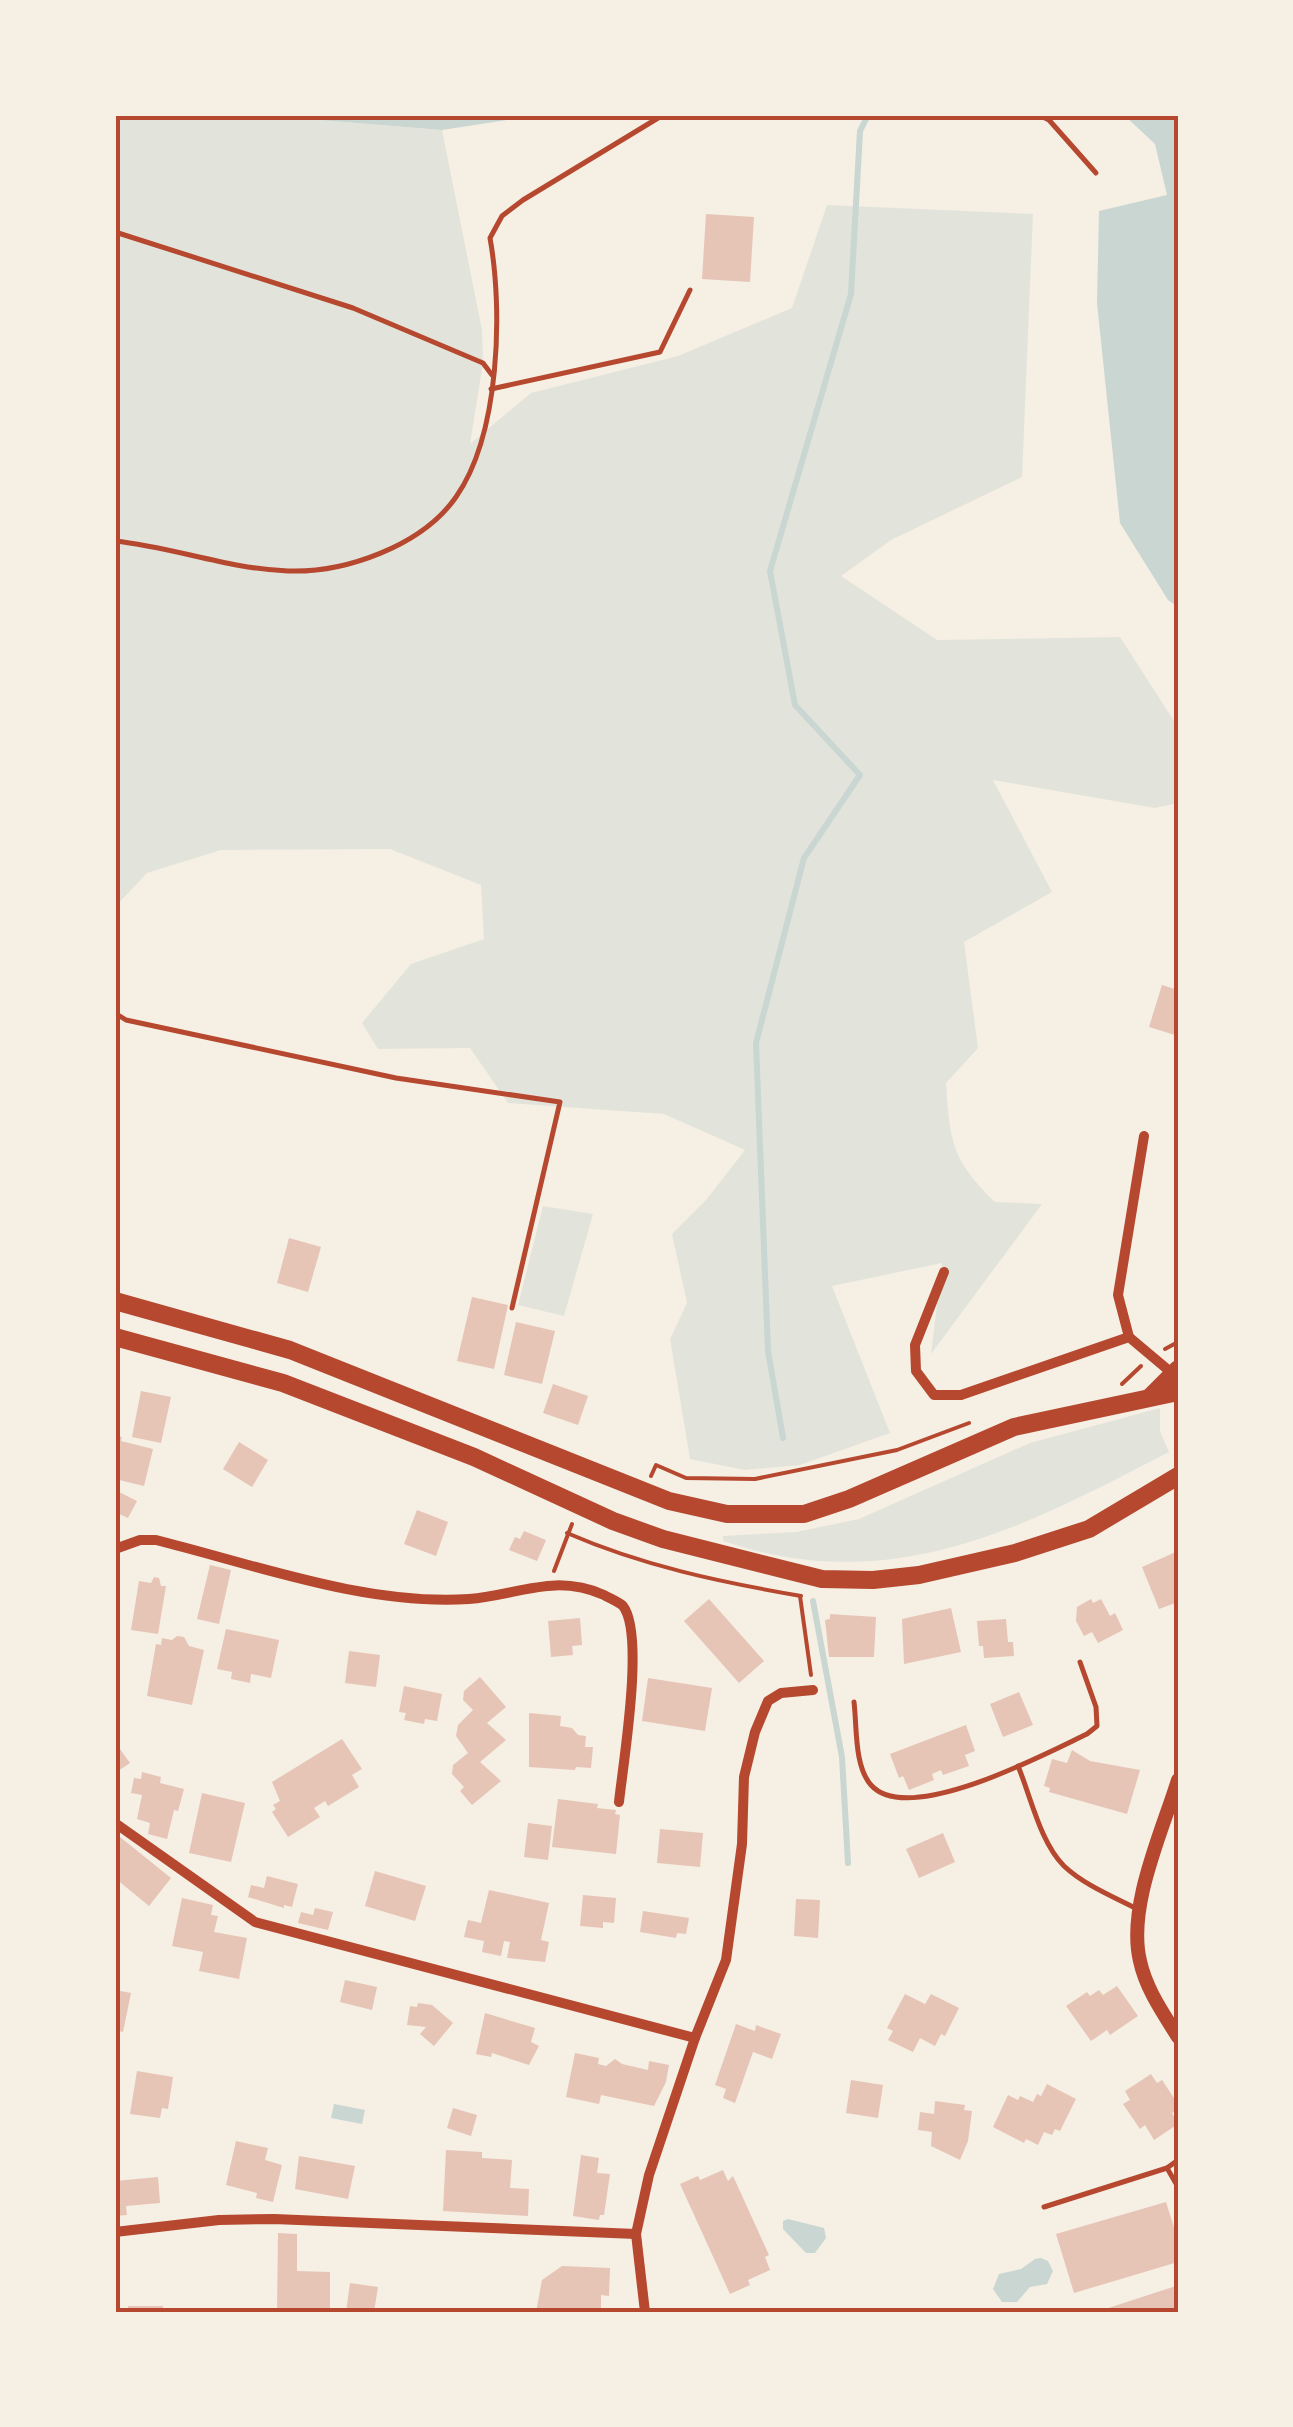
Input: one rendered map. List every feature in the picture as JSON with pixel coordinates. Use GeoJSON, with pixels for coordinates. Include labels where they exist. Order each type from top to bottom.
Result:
{"type":"FeatureCollection","features":[{"type":"Feature","properties":{"kind":"highway"},"geometry":{"type":"LineString","coordinates":[[115,1302],[290,1350],[669,1501],[727,1514],[804,1514],[849,1499],[1014,1427],[1150,1398],[1176,1378]]}},
{"type":"Feature","properties":{"kind":"highway"},"geometry":{"type":"LineString","coordinates":[[115,1336],[283,1383],[664,1539],[822,1579],[873,1580],[960,1568],[1089,1528],[1178,1476]]}},
{"type":"Feature","properties":{"kind":"street"},"geometry":{"type":"LineString","coordinates":[[1144,1136],[1118,1295],[1129,1337],[1176,1378]]}},
{"type":"Feature","properties":{"kind":"street"},"geometry":{"type":"LineString","coordinates":[[944,1272],[915,1344],[916,1371],[934,1395],[960,1395],[1129,1337]]}},
{"type":"Feature","properties":{"kind":"street"},"geometry":{"type":"LineString","coordinates":[[115,1549],[140,1540],[156,1540],[376,1595],[470,1599],[550,1584],[608,1597],[623,1606],[632,1626],[634,1655],[619,1802]]}},
{"type":"Feature","properties":{"kind":"street"},"geometry":{"type":"LineString","coordinates":[[645,2312],[636,2234],[649,2176],[695,2038],[726,1960],[742,1844],[744,1777],[755,1732],[768,1701],[781,1693],[813,1690]]}},
{"type":"Feature","properties":{"kind":"street"},"geometry":{"type":"LineString","coordinates":[[1178,1780],[1139,1910],[1136,1937],[1150,1990],[1178,2037]]}},
{"type":"Feature","properties":{"kind":"street"},"geometry":{"type":"LineString","coordinates":[[115,1823],[255,1922],[695,2038]]}},
{"type":"Feature","properties":{"kind":"street"},"geometry":{"type":"LineString","coordinates":[[115,2232],[219,2220],[274,2219],[636,2234]]}},
{"type":"Feature","properties":{"kind":"lane"},"geometry":{"type":"LineString","coordinates":[[115,541],[290,571],[369,560],[424,529],[455,498],[475,460],[499,336],[490,238],[502,216],[663,115]]}},
{"type":"Feature","properties":{"kind":"lane"},"geometry":{"type":"LineString","coordinates":[[1039,115],[1049,120],[1096,173]]}},
{"type":"Feature","properties":{"kind":"lane"},"geometry":{"type":"LineString","coordinates":[[115,232],[352,308],[483,363],[492,376]]}},
{"type":"Feature","properties":{"kind":"lane"},"geometry":{"type":"LineString","coordinates":[[490,390],[660,352],[690,290]]}},
{"type":"Feature","properties":{"kind":"lane"},"geometry":{"type":"LineString","coordinates":[[115,1013],[126,1020],[396,1078],[560,1102],[512,1308]]}},
{"type":"Feature","properties":{"kind":"lane"},"geometry":{"type":"LineString","coordinates":[[854,1702],[863,1770],[870,1784],[883,1794],[904,1799],[926,1798],[1018,1766],[1097,1726],[1098,1717],[1080,1662]]}},
{"type":"Feature","properties":{"kind":"lane"},"geometry":{"type":"LineString","coordinates":[[1018,1766],[1051,1848],[1062,1864],[1139,1910]]}},
{"type":"Feature","properties":{"kind":"lane"},"geometry":{"type":"LineString","coordinates":[[1044,2207],[1167,2168],[1178,2160]]}},
{"type":"Feature","properties":{"kind":"lane"},"geometry":{"type":"LineString","coordinates":[[1167,2168],[1178,2187]]}},
{"type":"Feature","properties":{"kind":"path"},"geometry":{"type":"LineString","coordinates":[[1117,1389],[1150,1357]]}},
{"type":"Feature","properties":{"kind":"path"},"geometry":{"type":"LineString","coordinates":[[656,1465],[686,1478],[755,1480],[898,1450],[985,1419]]}},
{"type":"Feature","properties":{"kind":"path"},"geometry":{"type":"LineString","coordinates":[[550,1584],[568,1532],[582,1507]]}},
{"type":"Feature","properties":{"kind":"path"},"geometry":{"type":"LineString","coordinates":[[568,1532],[614,1553],[696,1578],[800,1596]]}},
{"type":"Feature","properties":{"kind":"path"},"geometry":{"type":"LineString","coordinates":[[776,1570],[800,1596],[813,1690]]}},
{"type":"Feature","properties":{"kind":"shaded area"},"geometry":{"type":"Polygon","coordinates":[[[115,115],[258,115],[442,130],[482,330],[483,363],[470,444],[531,393],[678,356],[792,308],[827,205],[1033,214],[1022,477],[891,540],[841,576],[937,640],[1120,637],[1178,727],[1178,803],[1155,808],[993,780],[1052,892],[964,942],[978,1048],[946,1083],[949,1121],[962,1161],[995,1202],[1042,1204],[931,1354],[942,1263],[832,1286],[890,1433],[800,1465],[745,1470],[690,1459],[670,1339],[687,1303],[672,1234],[706,1200],[745,1150],[664,1114],[508,1103],[470,1048],[378,1049],[362,1023],[411,964],[484,939],[481,885],[390,849],[221,850],[147,873],[115,907],[115,115]]]}},
{"type":"Feature","properties":{"kind":"shaded area"},"geometry":{"type":"Polygon","coordinates":[[[258,115],[539,115],[442,130],[258,115]]]}},
{"type":"Feature","properties":{"kind":"shaded area"},"geometry":{"type":"Polygon","coordinates":[[[1124,115],[1178,115],[1178,607],[1168,600],[1120,523],[1097,303],[1099,211],[1167,195],[1155,144],[1124,115]]]}},
{"type":"Feature","properties":{"kind":"shaded area"},"geometry":{"type":"Polygon","coordinates":[[[543,1206],[593,1214],[564,1316],[518,1305],[543,1206]]]}},
{"type":"Feature","properties":{"kind":"shaded area"},"geometry":{"type":"Polygon","coordinates":[[[1160,1408],[1160,1431],[1169,1452],[1061,1506],[954,1546],[899,1558],[843,1562],[784,1557],[723,1541],[723,1536],[796,1532],[859,1519],[1030,1443],[1160,1408]]]}},
{"type":"Feature","properties":{"kind":"shaded area"},"geometry":{"type":"Polygon","coordinates":[[[334,2104],[365,2110],[362,2124],[331,2118],[334,2104]]]}},
{"type":"Feature","properties":{"kind":"shaded area"},"geometry":{"type":"Polygon","coordinates":[[[783,2221],[824,2228],[826,2238],[815,2253],[806,2253],[783,2229],[783,2221]]]}},
{"type":"Feature","properties":{"kind":"shaded area"},"geometry":{"type":"Polygon","coordinates":[[[1041,2258],[1048,2261],[1053,2271],[1047,2284],[1030,2287],[1017,2302],[1002,2302],[993,2289],[999,2274],[1021,2269],[1041,2258]]]}},
{"type":"Feature","properties":{"kind":"building"},"geometry":{"type":"Polygon","coordinates":[[[706,214],[754,217],[750,282],[702,279],[706,214]]]}},
{"type":"Feature","properties":{"kind":"building"},"geometry":{"type":"Polygon","coordinates":[[[1162,985],[1178,990],[1178,1036],[1149,1027],[1162,985]]]}},
{"type":"Feature","properties":{"kind":"building"},"geometry":{"type":"Polygon","coordinates":[[[289,1238],[321,1247],[308,1292],[277,1283],[289,1238]]]}},
{"type":"Feature","properties":{"kind":"building"},"geometry":{"type":"Polygon","coordinates":[[[472,1297],[508,1305],[494,1369],[457,1361],[472,1297]]]}},
{"type":"Feature","properties":{"kind":"building"},"geometry":{"type":"Polygon","coordinates":[[[516,1322],[555,1331],[542,1384],[504,1375],[516,1322]]]}},
{"type":"Feature","properties":{"kind":"building"},"geometry":{"type":"Polygon","coordinates":[[[553,1384],[588,1396],[578,1425],[543,1413],[553,1384]]]}},
{"type":"Feature","properties":{"kind":"building"},"geometry":{"type":"Polygon","coordinates":[[[141,1391],[171,1397],[161,1443],[132,1437],[141,1391]]]}},
{"type":"Feature","properties":{"kind":"building"},"geometry":{"type":"Polygon","coordinates":[[[115,1435],[122,1437],[121,1441],[153,1449],[144,1486],[115,1479],[115,1435]]]}},
{"type":"Feature","properties":{"kind":"building"},"geometry":{"type":"Polygon","coordinates":[[[239,1442],[268,1460],[252,1487],[223,1469],[239,1442]]]}},
{"type":"Feature","properties":{"kind":"building"},"geometry":{"type":"Polygon","coordinates":[[[115,1490],[137,1501],[128,1518],[115,1512],[115,1490]]]}},
{"type":"Feature","properties":{"kind":"building"},"geometry":{"type":"Polygon","coordinates":[[[417,1510],[448,1522],[436,1556],[404,1544],[417,1510]]]}},
{"type":"Feature","properties":{"kind":"building"},"geometry":{"type":"Polygon","coordinates":[[[524,1531],[546,1540],[537,1561],[509,1550],[515,1537],[520,1539],[524,1531]]]}},
{"type":"Feature","properties":{"kind":"building"},"geometry":{"type":"Polygon","coordinates":[[[1178,1551],[1178,1602],[1159,1609],[1142,1567],[1178,1551]]]}},
{"type":"Feature","properties":{"kind":"building"},"geometry":{"type":"Polygon","coordinates":[[[210,1565],[231,1570],[219,1624],[197,1619],[210,1565]]]}},
{"type":"Feature","properties":{"kind":"building"},"geometry":{"type":"Polygon","coordinates":[[[154,1577],[166,1586],[158,1634],[131,1630],[139,1581],[151,1583],[154,1577]]]}},
{"type":"Feature","properties":{"kind":"building"},"geometry":{"type":"Polygon","coordinates":[[[709,1599],[764,1661],[739,1683],[684,1621],[709,1599]]]}},
{"type":"Feature","properties":{"kind":"building"},"geometry":{"type":"Polygon","coordinates":[[[1091,1599],[1093,1603],[1101,1599],[1110,1616],[1115,1613],[1123,1630],[1098,1643],[1092,1632],[1084,1636],[1076,1621],[1077,1607],[1091,1599]]]}},
{"type":"Feature","properties":{"kind":"building"},"geometry":{"type":"Polygon","coordinates":[[[951,1608],[961,1652],[904,1664],[902,1619],[951,1608]]]}},
{"type":"Feature","properties":{"kind":"building"},"geometry":{"type":"Polygon","coordinates":[[[830,1614],[876,1617],[874,1657],[829,1657],[825,1620],[830,1619],[830,1614]]]}},
{"type":"Feature","properties":{"kind":"building"},"geometry":{"type":"Polygon","coordinates":[[[580,1618],[582,1645],[572,1646],[573,1655],[551,1657],[548,1621],[580,1618]]]}},
{"type":"Feature","properties":{"kind":"building"},"geometry":{"type":"Polygon","coordinates":[[[1006,1619],[1014,1656],[984,1658],[977,1621],[1006,1619]]]}},
{"type":"Feature","properties":{"kind":"building"},"geometry":{"type":"Polygon","coordinates":[[[226,1629],[279,1640],[271,1678],[251,1674],[250,1683],[231,1679],[232,1672],[217,1669],[226,1629]]]}},
{"type":"Feature","properties":{"kind":"building"},"geometry":{"type":"Polygon","coordinates":[[[184,1637],[189,1646],[204,1650],[192,1705],[147,1696],[156,1644],[161,1645],[162,1638],[172,1640],[184,1637]]]}},
{"type":"Feature","properties":{"kind":"building"},"geometry":{"type":"Polygon","coordinates":[[[349,1651],[380,1655],[376,1687],[345,1683],[349,1651]]]}},
{"type":"Feature","properties":{"kind":"building"},"geometry":{"type":"Polygon","coordinates":[[[480,1677],[506,1707],[487,1723],[506,1740],[480,1762],[501,1781],[472,1805],[460,1791],[464,1787],[452,1774],[453,1765],[468,1753],[456,1736],[458,1725],[473,1710],[463,1700],[464,1691],[480,1677]]]}},
{"type":"Feature","properties":{"kind":"building"},"geometry":{"type":"Polygon","coordinates":[[[648,1678],[712,1688],[705,1731],[642,1721],[648,1678]]]}},
{"type":"Feature","properties":{"kind":"building"},"geometry":{"type":"Polygon","coordinates":[[[404,1686],[442,1694],[437,1721],[425,1719],[424,1724],[404,1720],[406,1713],[399,1712],[404,1686]]]}},
{"type":"Feature","properties":{"kind":"building"},"geometry":{"type":"Polygon","coordinates":[[[1019,1692],[1033,1725],[1003,1737],[990,1704],[1019,1692]]]}},
{"type":"Feature","properties":{"kind":"building"},"geometry":{"type":"Polygon","coordinates":[[[529,1713],[561,1716],[560,1726],[586,1736],[585,1747],[593,1747],[591,1768],[529,1767],[529,1713]]]}},
{"type":"Feature","properties":{"kind":"building"},"geometry":{"type":"Polygon","coordinates":[[[966,1725],[975,1751],[965,1755],[969,1766],[943,1775],[941,1770],[932,1774],[934,1780],[909,1790],[903,1776],[899,1778],[890,1754],[966,1725]]]}},
{"type":"Feature","properties":{"kind":"building"},"geometry":{"type":"Polygon","coordinates":[[[342,1739],[362,1769],[352,1775],[359,1787],[328,1806],[325,1801],[314,1808],[320,1817],[288,1837],[272,1812],[276,1809],[273,1805],[280,1801],[272,1782],[342,1739]]]}},
{"type":"Feature","properties":{"kind":"building"},"geometry":{"type":"Polygon","coordinates":[[[115,1742],[130,1763],[115,1773],[115,1742]]]}},
{"type":"Feature","properties":{"kind":"building"},"geometry":{"type":"Polygon","coordinates":[[[1072,1750],[1090,1761],[1140,1770],[1127,1814],[1049,1792],[1050,1788],[1044,1786],[1052,1759],[1067,1763],[1072,1750]]]}},
{"type":"Feature","properties":{"kind":"building"},"geometry":{"type":"Polygon","coordinates":[[[142,1772],[161,1777],[160,1783],[184,1789],[167,1839],[148,1834],[150,1823],[137,1819],[142,1795],[131,1793],[134,1778],[141,1779],[142,1772]]]}},
{"type":"Feature","properties":{"kind":"building"},"geometry":{"type":"Polygon","coordinates":[[[202,1793],[245,1803],[231,1862],[189,1853],[202,1793]]]}},
{"type":"Feature","properties":{"kind":"building"},"geometry":{"type":"Polygon","coordinates":[[[558,1799],[616,1810],[615,1814],[620,1815],[616,1854],[552,1847],[558,1799]]]}},
{"type":"Feature","properties":{"kind":"building"},"geometry":{"type":"Polygon","coordinates":[[[528,1823],[552,1826],[548,1860],[524,1857],[528,1823]]]}},
{"type":"Feature","properties":{"kind":"building"},"geometry":{"type":"Polygon","coordinates":[[[660,1829],[703,1833],[700,1867],[657,1863],[660,1829]]]}},
{"type":"Feature","properties":{"kind":"building"},"geometry":{"type":"Polygon","coordinates":[[[115,1833],[171,1878],[149,1906],[115,1878],[115,1833]]]}},
{"type":"Feature","properties":{"kind":"building"},"geometry":{"type":"Polygon","coordinates":[[[943,1833],[955,1862],[919,1878],[906,1849],[943,1833]]]}},
{"type":"Feature","properties":{"kind":"building"},"geometry":{"type":"Polygon","coordinates":[[[375,1871],[426,1886],[415,1921],[365,1906],[375,1871]]]}},
{"type":"Feature","properties":{"kind":"building"},"geometry":{"type":"Polygon","coordinates":[[[267,1876],[298,1884],[292,1907],[248,1897],[251,1885],[264,1888],[267,1876]]]}},
{"type":"Feature","properties":{"kind":"building"},"geometry":{"type":"Polygon","coordinates":[[[489,1890],[549,1903],[541,1940],[549,1942],[545,1962],[507,1958],[510,1942],[504,1941],[501,1956],[482,1952],[484,1941],[464,1937],[468,1920],[481,1923],[489,1890]]]}},
{"type":"Feature","properties":{"kind":"building"},"geometry":{"type":"Polygon","coordinates":[[[583,1895],[616,1898],[614,1923],[603,1922],[603,1928],[580,1926],[583,1895]]]}},
{"type":"Feature","properties":{"kind":"building"},"geometry":{"type":"Polygon","coordinates":[[[182,1898],[213,1905],[211,1915],[218,1916],[214,1932],[247,1938],[239,1979],[199,1971],[203,1952],[172,1946],[182,1898]]]}},
{"type":"Feature","properties":{"kind":"building"},"geometry":{"type":"Polygon","coordinates":[[[796,1899],[820,1900],[818,1938],[794,1936],[796,1899]]]}},
{"type":"Feature","properties":{"kind":"building"},"geometry":{"type":"Polygon","coordinates":[[[315,1908],[333,1912],[328,1930],[298,1923],[301,1912],[313,1915],[315,1908]]]}},
{"type":"Feature","properties":{"kind":"building"},"geometry":{"type":"Polygon","coordinates":[[[643,1911],[689,1918],[686,1934],[677,1933],[676,1938],[640,1932],[643,1911]]]}},
{"type":"Feature","properties":{"kind":"building"},"geometry":{"type":"Polygon","coordinates":[[[345,1980],[377,1987],[372,2010],[340,2002],[345,1980]]]}},
{"type":"Feature","properties":{"kind":"building"},"geometry":{"type":"Polygon","coordinates":[[[1117,1986],[1138,2016],[1110,2035],[1107,2030],[1091,2041],[1066,2006],[1087,1992],[1090,1996],[1099,1990],[1103,1995],[1117,1986]]]}},
{"type":"Feature","properties":{"kind":"building"},"geometry":{"type":"Polygon","coordinates":[[[115,1990],[131,1993],[123,2032],[115,2030],[115,1990]]]}},
{"type":"Feature","properties":{"kind":"building"},"geometry":{"type":"Polygon","coordinates":[[[905,1994],[925,2004],[931,1994],[959,2008],[945,2036],[941,2034],[935,2046],[920,2038],[913,2052],[888,2040],[893,2031],[887,2028],[905,1994]]]}},
{"type":"Feature","properties":{"kind":"building"},"geometry":{"type":"Polygon","coordinates":[[[418,2003],[432,2005],[453,2023],[434,2046],[420,2034],[426,2027],[407,2025],[410,2006],[417,2007],[418,2003]]]}},
{"type":"Feature","properties":{"kind":"building"},"geometry":{"type":"Polygon","coordinates":[[[485,2013],[535,2028],[531,2042],[539,2046],[529,2065],[492,2053],[491,2057],[476,2054],[485,2013]]]}},
{"type":"Feature","properties":{"kind":"building"},"geometry":{"type":"Polygon","coordinates":[[[736,2024],[755,2031],[756,2025],[781,2034],[772,2059],[753,2052],[735,2103],[723,2098],[726,2089],[715,2085],[736,2024]]]}},
{"type":"Feature","properties":{"kind":"building"},"geometry":{"type":"Polygon","coordinates":[[[575,2053],[599,2058],[598,2064],[606,2066],[615,2059],[648,2070],[649,2061],[669,2065],[666,2082],[654,2106],[601,2095],[599,2104],[566,2097],[575,2053]]]}},
{"type":"Feature","properties":{"kind":"building"},"geometry":{"type":"Polygon","coordinates":[[[137,2071],[173,2077],[168,2109],[162,2108],[160,2118],[130,2114],[137,2071]]]}},
{"type":"Feature","properties":{"kind":"building"},"geometry":{"type":"Polygon","coordinates":[[[1151,2074],[1157,2083],[1162,2080],[1178,2104],[1172,2113],[1178,2124],[1154,2140],[1145,2125],[1140,2129],[1123,2104],[1130,2100],[1125,2091],[1151,2074]]]}},
{"type":"Feature","properties":{"kind":"building"},"geometry":{"type":"Polygon","coordinates":[[[851,2080],[883,2085],[878,2118],[846,2113],[851,2080]]]}},
{"type":"Feature","properties":{"kind":"building"},"geometry":{"type":"Polygon","coordinates":[[[1047,2084],[1076,2099],[1060,2131],[1055,2129],[1052,2135],[1044,2132],[1038,2145],[1026,2139],[1024,2143],[993,2127],[1008,2095],[1033,2102],[1047,2084]]]}},
{"type":"Feature","properties":{"kind":"building"},"geometry":{"type":"Polygon","coordinates":[[[935,2101],[965,2105],[964,2110],[972,2111],[968,2141],[960,2160],[931,2146],[932,2132],[918,2130],[920,2112],[934,2114],[935,2101]]]}},
{"type":"Feature","properties":{"kind":"building"},"geometry":{"type":"Polygon","coordinates":[[[453,2108],[477,2115],[471,2136],[447,2128],[453,2108]]]}},
{"type":"Feature","properties":{"kind":"building"},"geometry":{"type":"Polygon","coordinates":[[[236,2141],[268,2148],[265,2160],[282,2165],[273,2202],[256,2198],[257,2193],[226,2185],[236,2141]]]}},
{"type":"Feature","properties":{"kind":"building"},"geometry":{"type":"Polygon","coordinates":[[[446,2150],[482,2152],[482,2158],[512,2160],[510,2188],[529,2189],[528,2216],[443,2211],[446,2150]]]}},
{"type":"Feature","properties":{"kind":"building"},"geometry":{"type":"Polygon","coordinates":[[[581,2155],[599,2158],[597,2173],[610,2174],[604,2215],[599,2220],[573,2216],[581,2155]]]}},
{"type":"Feature","properties":{"kind":"building"},"geometry":{"type":"Polygon","coordinates":[[[299,2156],[355,2166],[348,2199],[295,2189],[299,2156]]]}},
{"type":"Feature","properties":{"kind":"building"},"geometry":{"type":"Polygon","coordinates":[[[723,2170],[728,2181],[733,2176],[769,2255],[765,2257],[770,2270],[730,2294],[680,2184],[723,2170]]]}},
{"type":"Feature","properties":{"kind":"building"},"geometry":{"type":"Polygon","coordinates":[[[158,2177],[160,2203],[126,2206],[127,2215],[115,2216],[115,2181],[158,2177]]]}},
{"type":"Feature","properties":{"kind":"building"},"geometry":{"type":"Polygon","coordinates":[[[1166,2202],[1178,2240],[1178,2262],[1074,2293],[1056,2234],[1166,2202]]]}},
{"type":"Feature","properties":{"kind":"building"},"geometry":{"type":"Polygon","coordinates":[[[278,2233],[297,2234],[297,2271],[330,2272],[330,2312],[277,2312],[278,2233]]]}},
{"type":"Feature","properties":{"kind":"building"},"geometry":{"type":"Polygon","coordinates":[[[562,2266],[610,2268],[609,2296],[601,2295],[601,2312],[536,2312],[542,2280],[562,2266]]]}},
{"type":"Feature","properties":{"kind":"building"},"geometry":{"type":"Polygon","coordinates":[[[350,2283],[378,2287],[374,2312],[346,2312],[350,2283]]]}},
{"type":"Feature","properties":{"kind":"building"},"geometry":{"type":"Polygon","coordinates":[[[1176,2286],[1178,2312],[1099,2312],[1099,2311],[1176,2286]]]}},
{"type":"Feature","properties":{"kind":"building"},"geometry":{"type":"Polygon","coordinates":[[[128,2306],[163,2306],[163,2312],[128,2312],[128,2306]]]}},
{"type":"Feature","properties":{"kind":"waterway"},"geometry":{"type":"LineString","coordinates":[[783,1438],[768,1351],[756,1043],[804,858],[860,775],[795,705],[770,571],[851,294],[860,131],[868,115]]}},
{"type":"Feature","properties":{"kind":"waterway"},"geometry":{"type":"LineString","coordinates":[[813,1601],[842,1757],[848,1863]]}}]}
